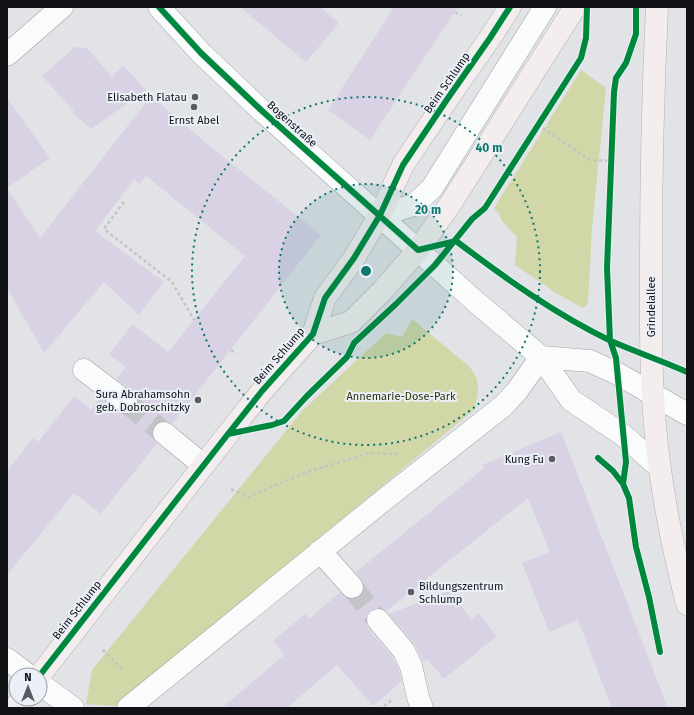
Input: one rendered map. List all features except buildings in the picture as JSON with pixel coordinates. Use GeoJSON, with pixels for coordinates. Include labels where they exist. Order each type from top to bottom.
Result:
{"type":"FeatureCollection","features":[{"type":"Feature","properties":{"kind":"main road","name":"Beim Schlump"},"geometry":{"type":"LineString","coordinates":[[46,667],[262,391],[313,334],[325,298],[354,258],[380,215],[403,166],[510,7]]}},
{"type":"Feature","properties":{"kind":"main road","name":"Beim Schlump"},"geometry":{"type":"LineString","coordinates":[[313,334],[351,322],[383,290],[418,250],[451,203],[575,7]]}},
{"type":"Feature","properties":{"kind":"main road","name":"Grindelallee"},"geometry":{"type":"LineString","coordinates":[[657,7],[650,166],[650,323],[653,393],[660,467],[679,573],[687,604]]}},
{"type":"Feature","properties":{"kind":"street"},"geometry":{"type":"LineString","coordinates":[[7,55],[62,7]]}},
{"type":"Feature","properties":{"kind":"street","name":"Bogenstraße"},"geometry":{"type":"LineString","coordinates":[[159,7],[207,58],[261,110],[541,358],[571,400],[623,435],[660,467]]}},
{"type":"Feature","properties":{"kind":"street"},"geometry":{"type":"LineString","coordinates":[[380,215],[414,205],[432,188],[545,7]]}},
{"type":"Feature","properties":{"kind":"street"},"geometry":{"type":"LineString","coordinates":[[128,708],[320,551],[503,406],[517,391],[541,358],[590,361],[653,393],[687,414]]}},
{"type":"Feature","properties":{"kind":"street"},"geometry":{"type":"LineString","coordinates":[[84,370],[126,402]]}},
{"type":"Feature","properties":{"kind":"street"},"geometry":{"type":"LineString","coordinates":[[164,433],[203,465]]}},
{"type":"Feature","properties":{"kind":"street"},"geometry":{"type":"LineString","coordinates":[[320,551],[352,587]]}},
{"type":"Feature","properties":{"kind":"street"},"geometry":{"type":"LineString","coordinates":[[378,620],[404,651],[411,666],[422,708]]}},
{"type":"Feature","properties":{"kind":"street"},"geometry":{"type":"LineString","coordinates":[[7,659],[18,667]]}},
{"type":"Feature","properties":{"kind":"street"},"geometry":{"type":"LineString","coordinates":[[48,690],[72,708]]}},
{"type":"Feature","properties":{"kind":"path"},"geometry":{"type":"LineString","coordinates":[[455,12],[461,16]]}},
{"type":"Feature","properties":{"kind":"path"},"geometry":{"type":"LineString","coordinates":[[538,125],[590,160],[610,161]]}},
{"type":"Feature","properties":{"kind":"path"},"geometry":{"type":"LineString","coordinates":[[124,202],[104,229],[172,282],[194,320]]}},
{"type":"Feature","properties":{"kind":"path"},"geometry":{"type":"LineString","coordinates":[[231,350],[236,354]]}},
{"type":"Feature","properties":{"kind":"path"},"geometry":{"type":"LineString","coordinates":[[231,488],[248,497],[307,472],[369,453],[440,455]]}},
{"type":"Feature","properties":{"kind":"path"},"geometry":{"type":"LineString","coordinates":[[103,650],[122,669]]}},
{"type":"Feature","properties":{"kind":"green space"},"geometry":{"type":"Polygon","coordinates":[[[581,70],[606,88],[592,228],[588,304],[583,308],[556,293],[515,265],[517,237],[502,221],[494,208],[581,70]]]}},
{"type":"Feature","properties":{"kind":"green space","name":"Annemarie-Dose-Park"},"geometry":{"type":"Polygon","coordinates":[[[412,319],[470,367],[477,379],[478,392],[475,409],[116,706],[86,704],[92,670],[302,411],[386,333],[402,337],[412,319]]]}},
{"type":"Feature","properties":{"kind":"tunnel"},"geometry":{"type":"LineString","coordinates":[[126,402],[164,433]]}},
{"type":"Feature","properties":{"kind":"tunnel"},"geometry":{"type":"LineString","coordinates":[[352,587],[378,620]]}},
{"type":"Feature","properties":{"kind":"cycle path"},"geometry":{"type":"LineString","coordinates":[[159,7],[201,53],[261,110],[418,250],[456,241]]}},
{"type":"Feature","properties":{"kind":"cycle path"},"geometry":{"type":"LineString","coordinates":[[46,667],[262,391],[313,334],[325,298],[354,258],[380,215],[403,165],[510,7]]}},
{"type":"Feature","properties":{"kind":"cycle path"},"geometry":{"type":"LineString","coordinates":[[228,434],[284,421],[347,357],[354,343],[435,265],[472,219],[485,208],[581,58],[586,38],[587,7]]}},
{"type":"Feature","properties":{"kind":"cycle path"},"geometry":{"type":"LineString","coordinates":[[623,484],[626,462],[616,358],[610,340],[607,268],[614,92],[616,78],[626,63],[636,34],[636,7]]}},
{"type":"Feature","properties":{"kind":"cycle path"},"geometry":{"type":"LineString","coordinates":[[456,241],[512,282],[570,319],[611,341],[687,372]]}},
{"type":"Feature","properties":{"kind":"cycle path"},"geometry":{"type":"LineString","coordinates":[[598,458],[613,471],[623,484],[629,498],[636,547],[649,597],[660,652]]}},
{"type":"Feature","properties":{"kind":"place","name":"Elisabeth Flatau"},"geometry":{"type":"Point","coordinates":[195,97]}},
{"type":"Feature","properties":{"kind":"place","name":"Ernst Abel"},"geometry":{"type":"Point","coordinates":[194,107]}},
{"type":"Feature","properties":{"kind":"place","name":"Sura Abrahamsohn geb. Dobroschitzky"},"geometry":{"type":"Point","coordinates":[198,400]}},
{"type":"Feature","properties":{"kind":"place","name":"Kung Fu"},"geometry":{"type":"Point","coordinates":[552,459]}},
{"type":"Feature","properties":{"kind":"place","name":"Bildungszentrum Schlump"},"geometry":{"type":"Point","coordinates":[411,592]}}]}
